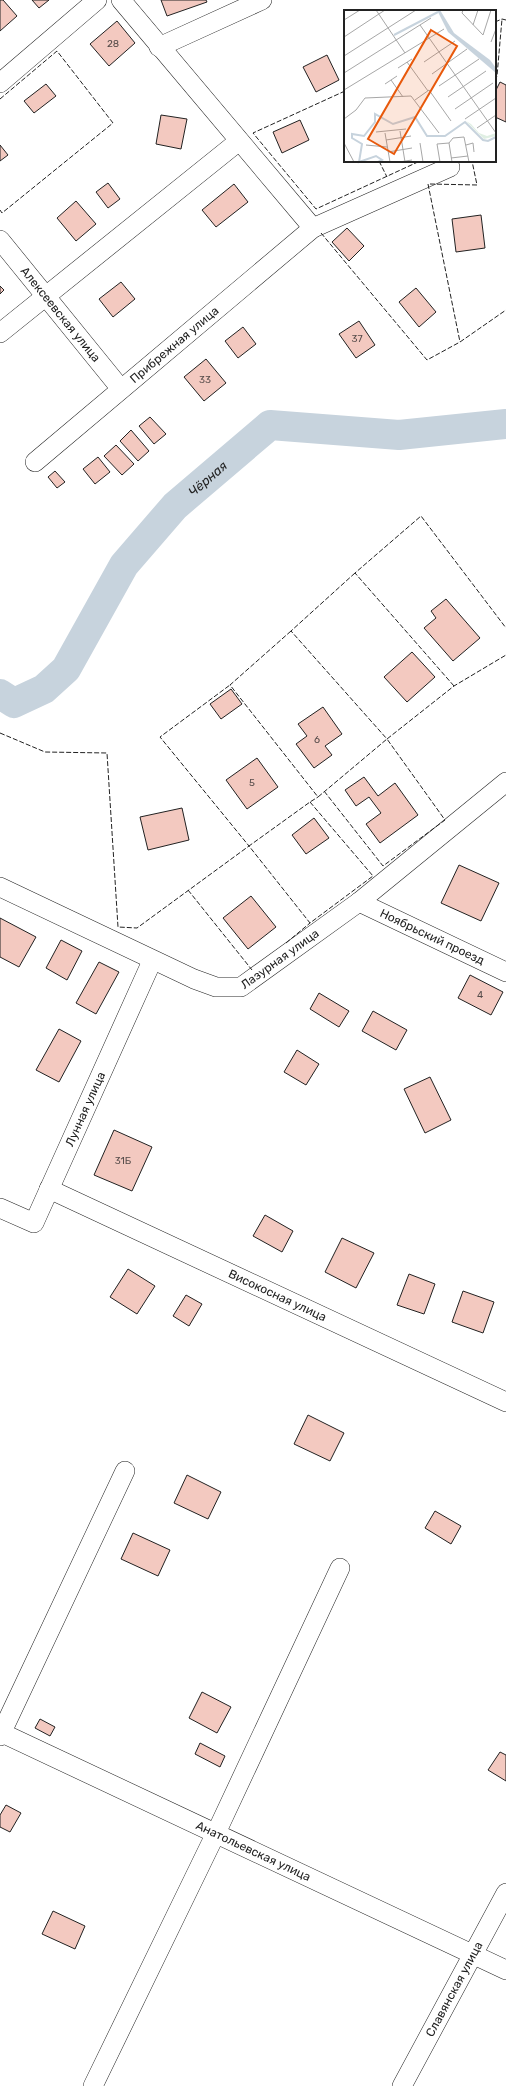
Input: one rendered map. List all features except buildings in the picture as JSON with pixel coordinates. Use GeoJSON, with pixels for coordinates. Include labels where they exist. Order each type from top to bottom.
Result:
{"type":"FeatureCollection","features":[{"type":"Feature","properties":{"kind":"street"},"geometry":{"type":"LineString","coordinates":[[0,83],[97,0]]}},
{"type":"Feature","properties":{"kind":"street"},"geometry":{"type":"LineString","coordinates":[[121,0],[159,47],[313,228]]}},
{"type":"Feature","properties":{"kind":"street"},"geometry":{"type":"LineString","coordinates":[[159,47],[262,0]]}},
{"type":"Feature","properties":{"kind":"street"},"geometry":{"type":"LineString","coordinates":[[0,333],[239,141]]}},
{"type":"Feature","properties":{"kind":"street","name":"Прибрежная улица"},"geometry":{"type":"LineString","coordinates":[[35,462],[313,228],[450,167]]}},
{"type":"Feature","properties":{"kind":"street","name":"Алексеевская улица"},"geometry":{"type":"LineString","coordinates":[[0,240],[121,389]]}},
{"type":"Feature","properties":{"kind":"street","name":"Лазурная улица"},"geometry":{"type":"LineString","coordinates":[[0,887],[152,961],[216,987],[241,987],[359,902],[506,782]]}},
{"type":"Feature","properties":{"kind":"street","name":"Ноябрьский проезд"},"geometry":{"type":"LineString","coordinates":[[359,902],[506,972]]}},
{"type":"Feature","properties":{"kind":"street","name":"Лунная улица"},"geometry":{"type":"LineString","coordinates":[[0,1208],[34,1223],[152,961]]}},
{"type":"Feature","properties":{"kind":"street","name":"Високосная улица"},"geometry":{"type":"LineString","coordinates":[[49,1189],[506,1402]]}},
{"type":"Feature","properties":{"kind":"street"},"geometry":{"type":"LineString","coordinates":[[0,1734],[125,1471]]}},
{"type":"Feature","properties":{"kind":"street"},"geometry":{"type":"LineString","coordinates":[[93,2086],[216,1833],[340,1568]]}},
{"type":"Feature","properties":{"kind":"street","name":"Анатольевская улица"},"geometry":{"type":"LineString","coordinates":[[0,1734],[216,1833],[473,1953],[506,1970]]}},
{"type":"Feature","properties":{"kind":"street","name":"Славянская улица"},"geometry":{"type":"LineString","coordinates":[[402,2086],[506,1893]]}},
{"type":"Feature","properties":{"kind":"waterway","name":"Чёрная"},"geometry":{"type":"LineString","coordinates":[[0,694],[14,703],[44,689],[66,669],[124,565],[175,506],[270,425],[399,435],[506,424]]}},
{"type":"Feature","properties":{"kind":"fence"},"geometry":{"type":"LineString","coordinates":[[496,22],[502,19],[506,20]]}},
{"type":"Feature","properties":{"kind":"fence"},"geometry":{"type":"LineString","coordinates":[[496,78],[502,19]]}},
{"type":"Feature","properties":{"kind":"fence"},"geometry":{"type":"LineString","coordinates":[[0,99],[57,51],[113,123],[2,213],[0,210]]}},
{"type":"Feature","properties":{"kind":"fence"},"geometry":{"type":"LineString","coordinates":[[344,91],[253,133],[316,209],[418,162]]}},
{"type":"Feature","properties":{"kind":"fence"},"geometry":{"type":"LineString","coordinates":[[380,162],[387,177]]}},
{"type":"Feature","properties":{"kind":"fence"},"geometry":{"type":"LineString","coordinates":[[430,184],[477,185],[472,162]]}},
{"type":"Feature","properties":{"kind":"fence"},"geometry":{"type":"LineString","coordinates":[[428,184],[460,342]]}},
{"type":"Feature","properties":{"kind":"fence"},"geometry":{"type":"LineString","coordinates":[[321,233],[427,360],[460,342],[506,310]]}},
{"type":"Feature","properties":{"kind":"fence"},"geometry":{"type":"LineString","coordinates":[[454,686],[355,573],[421,516],[506,628]]}},
{"type":"Feature","properties":{"kind":"fence"},"geometry":{"type":"LineString","coordinates":[[355,573],[291,631],[387,739],[454,686],[506,655]]}},
{"type":"Feature","properties":{"kind":"fence"},"geometry":{"type":"LineString","coordinates":[[291,631],[230,685],[318,797],[387,739],[445,820],[383,866],[324,791]]}},
{"type":"Feature","properties":{"kind":"fence"},"geometry":{"type":"LineString","coordinates":[[0,733],[45,752],[107,753],[118,927],[137,928],[249,846],[160,737],[230,685]]}},
{"type":"Feature","properties":{"kind":"fence"},"geometry":{"type":"LineString","coordinates":[[310,802],[373,876],[310,923],[249,846],[310,802],[318,797]]}},
{"type":"Feature","properties":{"kind":"fence"},"geometry":{"type":"LineString","coordinates":[[188,890],[252,970]]}},
{"type":"Feature","properties":{"kind":"fence"},"geometry":{"type":"LineString","coordinates":[[286,943],[310,923]]}}]}
